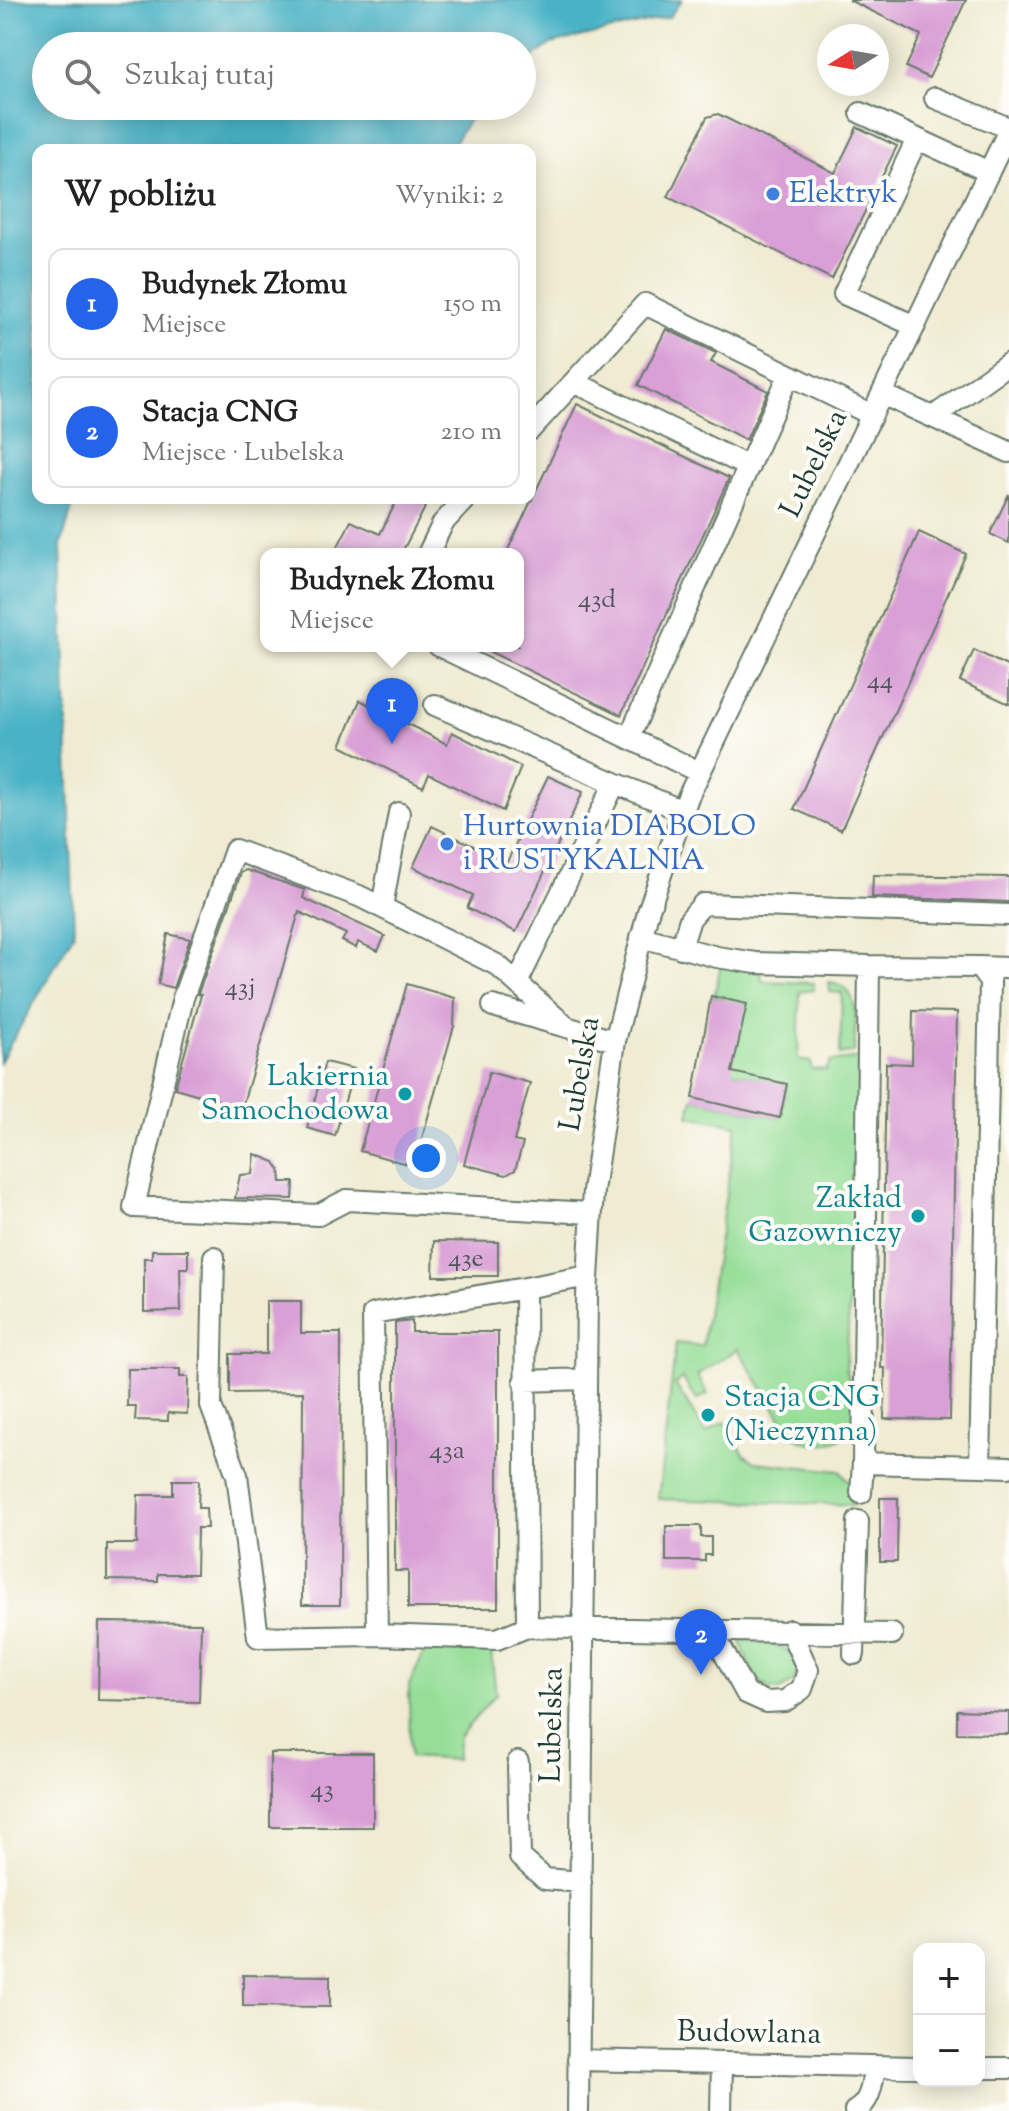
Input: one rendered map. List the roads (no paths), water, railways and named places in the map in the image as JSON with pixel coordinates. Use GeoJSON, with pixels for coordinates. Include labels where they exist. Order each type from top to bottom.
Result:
{"type":"FeatureCollection","features":[{"type":"Feature","properties":{"kind":"street"},"geometry":{"type":"LineString","coordinates":[[935,98],[1009,129]]}},
{"type":"Feature","properties":{"kind":"street"},"geometry":{"type":"LineString","coordinates":[[861,113],[989,172]]}},
{"type":"Feature","properties":{"kind":"street","name":"Lubelska"},"geometry":{"type":"LineString","coordinates":[[578,2111],[588,1276],[591,1213],[615,1041],[641,937],[699,772],[1009,129]]}},
{"type":"Feature","properties":{"kind":"street"},"geometry":{"type":"LineString","coordinates":[[915,326],[844,294],[917,139]]}},
{"type":"Feature","properties":{"kind":"street"},"geometry":{"type":"LineString","coordinates":[[536,423],[645,304],[788,377],[872,415]]}},
{"type":"Feature","properties":{"kind":"street"},"geometry":{"type":"LineString","coordinates":[[933,417],[1009,363]]}},
{"type":"Feature","properties":{"kind":"street"},"geometry":{"type":"LineString","coordinates":[[629,738],[788,377]]}},
{"type":"Feature","properties":{"kind":"street"},"geometry":{"type":"LineString","coordinates":[[574,382],[749,467]]}},
{"type":"Feature","properties":{"kind":"street"},"geometry":{"type":"LineString","coordinates":[[882,394],[1009,452]]}},
{"type":"Feature","properties":{"kind":"street"},"geometry":{"type":"LineString","coordinates":[[431,548],[443,523],[460,504]]}},
{"type":"Feature","properties":{"kind":"street"},"geometry":{"type":"LineString","coordinates":[[451,652],[699,772]]}},
{"type":"Feature","properties":{"kind":"street"},"geometry":{"type":"LineString","coordinates":[[435,705],[683,811]]}},
{"type":"Feature","properties":{"kind":"street"},"geometry":{"type":"LineString","coordinates":[[518,981],[615,783]]}},
{"type":"Feature","properties":{"kind":"street"},"geometry":{"type":"LineString","coordinates":[[382,907],[399,813]]}},
{"type":"Feature","properties":{"kind":"street"},"geometry":{"type":"LineString","coordinates":[[563,1024],[497,965],[382,907],[235,850],[183,998],[134,1207],[318,1215],[347,1200],[591,1213]]}},
{"type":"Feature","properties":{"kind":"street"},"geometry":{"type":"LineString","coordinates":[[681,948],[690,919],[703,904],[1009,915]]}},
{"type":"Feature","properties":{"kind":"street"},"geometry":{"type":"LineString","coordinates":[[641,937],[756,963],[1009,968]]}},
{"type":"Feature","properties":{"kind":"street"},"geometry":{"type":"LineString","coordinates":[[861,1493],[869,966]]}},
{"type":"Feature","properties":{"kind":"street"},"geometry":{"type":"LineString","coordinates":[[979,967],[990,982],[992,996],[980,1466]]}},
{"type":"Feature","properties":{"kind":"street"},"geometry":{"type":"LineString","coordinates":[[493,1006],[615,1041]]}},
{"type":"Feature","properties":{"kind":"street"},"geometry":{"type":"LineString","coordinates":[[214,1257],[211,1406],[237,1475],[258,1637],[377,1635],[497,1639],[527,1627],[892,1634]]}},
{"type":"Feature","properties":{"kind":"street"},"geometry":{"type":"LineString","coordinates":[[377,1635],[373,1314],[588,1276]]}},
{"type":"Feature","properties":{"kind":"street"},"geometry":{"type":"LineString","coordinates":[[525,1288],[527,1627]]}},
{"type":"Feature","properties":{"kind":"street"},"geometry":{"type":"LineString","coordinates":[[524,1381],[586,1379]]}},
{"type":"Feature","properties":{"kind":"street"},"geometry":{"type":"LineString","coordinates":[[863,1463],[1009,1467]]}},
{"type":"Feature","properties":{"kind":"street"},"geometry":{"type":"LineString","coordinates":[[854,1654],[858,1521]]}},
{"type":"Feature","properties":{"kind":"street"},"geometry":{"type":"LineString","coordinates":[[711,1629],[746,1693],[766,1702],[785,1701],[802,1689],[808,1670],[790,1630]]}},
{"type":"Feature","properties":{"kind":"street"},"geometry":{"type":"LineString","coordinates":[[518,1762],[520,1857],[545,1879],[581,1882]]}},
{"type":"Feature","properties":{"kind":"street","name":"Budowlana"},"geometry":{"type":"LineString","coordinates":[[578,2060],[913,2067]]}},
{"type":"Feature","properties":{"kind":"street"},"geometry":{"type":"LineString","coordinates":[[721,2111],[722,2063]]}},
{"type":"Feature","properties":{"kind":"street"},"geometry":{"type":"LineString","coordinates":[[855,2111],[862,2107],[871,2090],[875,2067]]}},
{"type":"Feature","properties":{"kind":"street"},"geometry":{"type":"LineString","coordinates":[[985,2068],[1009,2068]]}},
{"type":"Feature","properties":{"kind":"water"},"geometry":{"type":"Polygon","coordinates":[[[0,0],[682,0],[669,17],[551,44],[536,55],[536,32],[32,32],[32,120],[469,120],[453,144],[32,144],[32,504],[73,504],[61,546],[74,933],[0,1062],[0,0]]]}},
{"type":"Feature","properties":{"kind":"place","name":"Elektryk"},"geometry":{"type":"Point","coordinates":[773,194]}},
{"type":"Feature","properties":{"kind":"place","name":"Budynek Złomu"},"geometry":{"type":"Point","coordinates":[392,744]}},
{"type":"Feature","properties":{"kind":"place","name":"Hurtownia DIABOLO i RUSTYKALNIA"},"geometry":{"type":"Point","coordinates":[447,844]}},
{"type":"Feature","properties":{"kind":"place","name":"Lakiernia Samochodowa"},"geometry":{"type":"Point","coordinates":[405,1094]}},
{"type":"Feature","properties":{"kind":"place","name":"Zakład Gazowniczy"},"geometry":{"type":"Point","coordinates":[918,1216]}},
{"type":"Feature","properties":{"kind":"place","name":"Stacja CNG (Nieczynna)"},"geometry":{"type":"Point","coordinates":[708,1415]}},
{"type":"Feature","properties":{"kind":"place","name":"Stacja CNG"},"geometry":{"type":"Point","coordinates":[701,1675]}}]}
